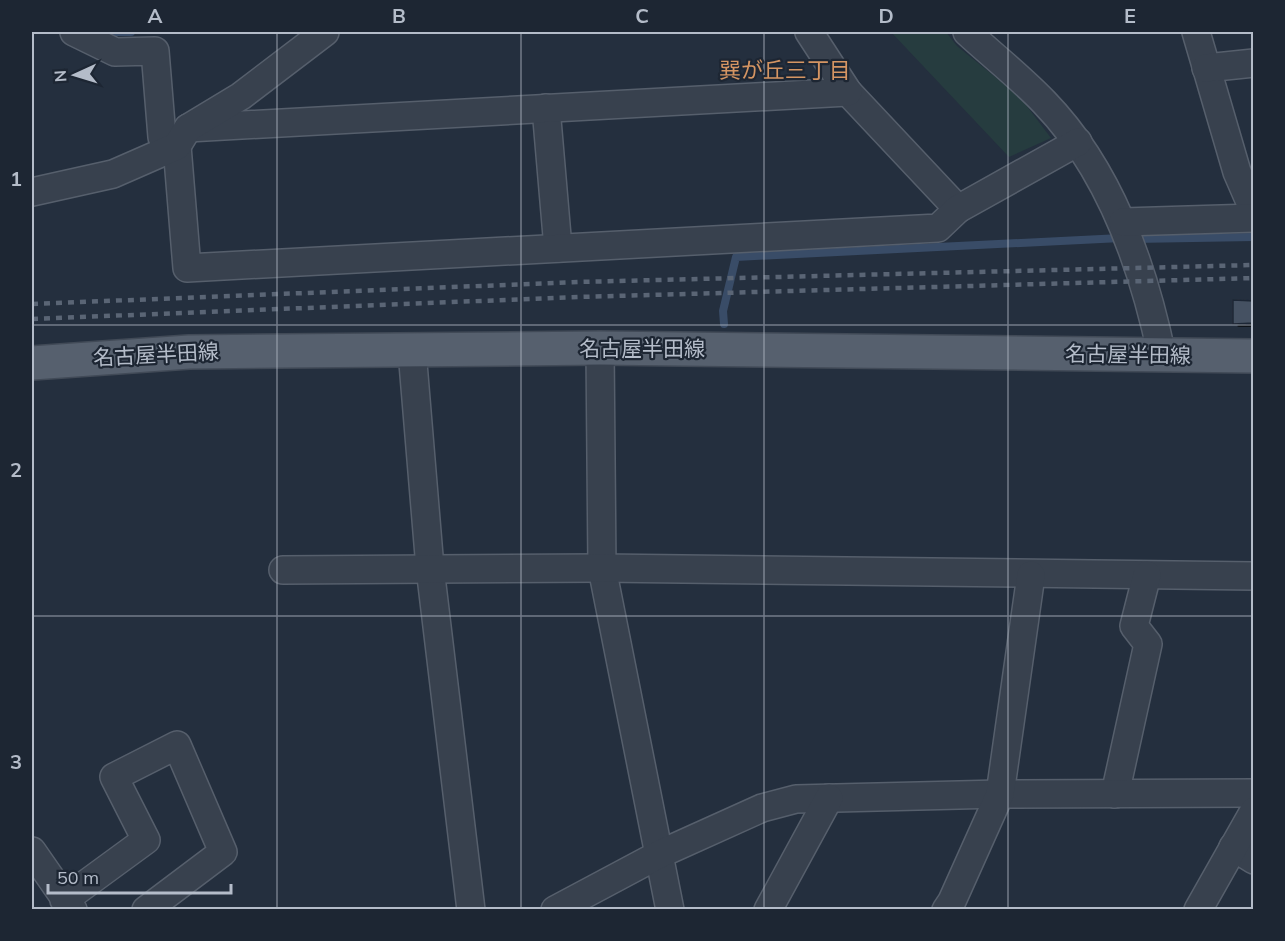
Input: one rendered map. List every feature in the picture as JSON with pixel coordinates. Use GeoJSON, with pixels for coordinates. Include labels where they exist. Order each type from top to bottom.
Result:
{"type":"FeatureCollection","features":[{"type":"Feature","properties":{"kind":"main road","name":"名古屋半田線"},"geometry":{"type":"LineString","coordinates":[[32,363],[189,352],[600,348],[1254,356]]}},
{"type":"Feature","properties":{"kind":"street"},"geometry":{"type":"LineString","coordinates":[[74,32],[115,52],[155,51],[162,137],[546,108],[848,92]]}},
{"type":"Feature","properties":{"kind":"street"},"geometry":{"type":"LineString","coordinates":[[32,192],[113,174],[183,137],[325,32]]}},
{"type":"Feature","properties":{"kind":"street"},"geometry":{"type":"LineString","coordinates":[[809,32],[848,92],[958,209]]}},
{"type":"Feature","properties":{"kind":"street"},"geometry":{"type":"LineString","coordinates":[[967,32],[1045,102],[1078,142],[1123,222],[1152,306],[1162,356]]}},
{"type":"Feature","properties":{"kind":"street"},"geometry":{"type":"LineString","coordinates":[[1196,32],[1206,68],[1246,170],[1254,211]]}},
{"type":"Feature","properties":{"kind":"street"},"geometry":{"type":"LineString","coordinates":[[1206,68],[1254,63]]}},
{"type":"Feature","properties":{"kind":"street"},"geometry":{"type":"LineString","coordinates":[[546,108],[558,248]]}},
{"type":"Feature","properties":{"kind":"street"},"geometry":{"type":"LineString","coordinates":[[183,137],[187,268],[938,228],[958,209],[1078,142]]}},
{"type":"Feature","properties":{"kind":"street"},"geometry":{"type":"LineString","coordinates":[[1123,222],[1254,218]]}},
{"type":"Feature","properties":{"kind":"street"},"geometry":{"type":"LineString","coordinates":[[600,348],[603,568],[670,909]]}},
{"type":"Feature","properties":{"kind":"street"},"geometry":{"type":"LineString","coordinates":[[412,351],[430,568],[471,909]]}},
{"type":"Feature","properties":{"kind":"street"},"geometry":{"type":"LineString","coordinates":[[283,570],[603,568],[1254,576]]}},
{"type":"Feature","properties":{"kind":"street"},"geometry":{"type":"LineString","coordinates":[[954,907],[999,794],[1031,575]]}},
{"type":"Feature","properties":{"kind":"street"},"geometry":{"type":"LineString","coordinates":[[1115,794],[1148,644],[1134,626],[1147,576]]}},
{"type":"Feature","properties":{"kind":"street"},"geometry":{"type":"LineString","coordinates":[[32,850],[47,869],[70,907],[146,840],[114,777],[177,745],[223,852],[146,909]]}},
{"type":"Feature","properties":{"kind":"street"},"geometry":{"type":"LineString","coordinates":[[555,909],[660,854],[762,808],[796,799],[999,794],[1254,793]]}},
{"type":"Feature","properties":{"kind":"street"},"geometry":{"type":"LineString","coordinates":[[768,909],[829,798]]}},
{"type":"Feature","properties":{"kind":"street"},"geometry":{"type":"LineString","coordinates":[[1198,909],[1243,854],[1254,811]]}},
{"type":"Feature","properties":{"kind":"green space"},"geometry":{"type":"Polygon","coordinates":[[[891,32],[946,32],[957,46],[1020,97],[1051,138],[1009,157],[891,32]]]}},
{"type":"Feature","properties":{"kind":"building"},"geometry":{"type":"Polygon","coordinates":[[[1233,300],[1254,301],[1254,323],[1233,324],[1233,300]]]}},
{"type":"Feature","properties":{"kind":"waterway"},"geometry":{"type":"LineString","coordinates":[[111,32],[131,32]]}},
{"type":"Feature","properties":{"kind":"waterway"},"geometry":{"type":"LineString","coordinates":[[1133,239],[1254,237]]}},
{"type":"Feature","properties":{"kind":"waterway"},"geometry":{"type":"LineString","coordinates":[[724,324],[723,311],[736,257],[1121,238]]}},
{"type":"Feature","properties":{"kind":"railway"},"geometry":{"type":"LineString","coordinates":[[32,304],[578,282],[1254,265]]}},
{"type":"Feature","properties":{"kind":"railway"},"geometry":{"type":"LineString","coordinates":[[32,319],[578,297],[1254,278]]}},
{"type":"Feature","properties":{"kind":"district","name":"巽が丘三丁目"},"geometry":{"type":"Point","coordinates":[785,70]}}]}
